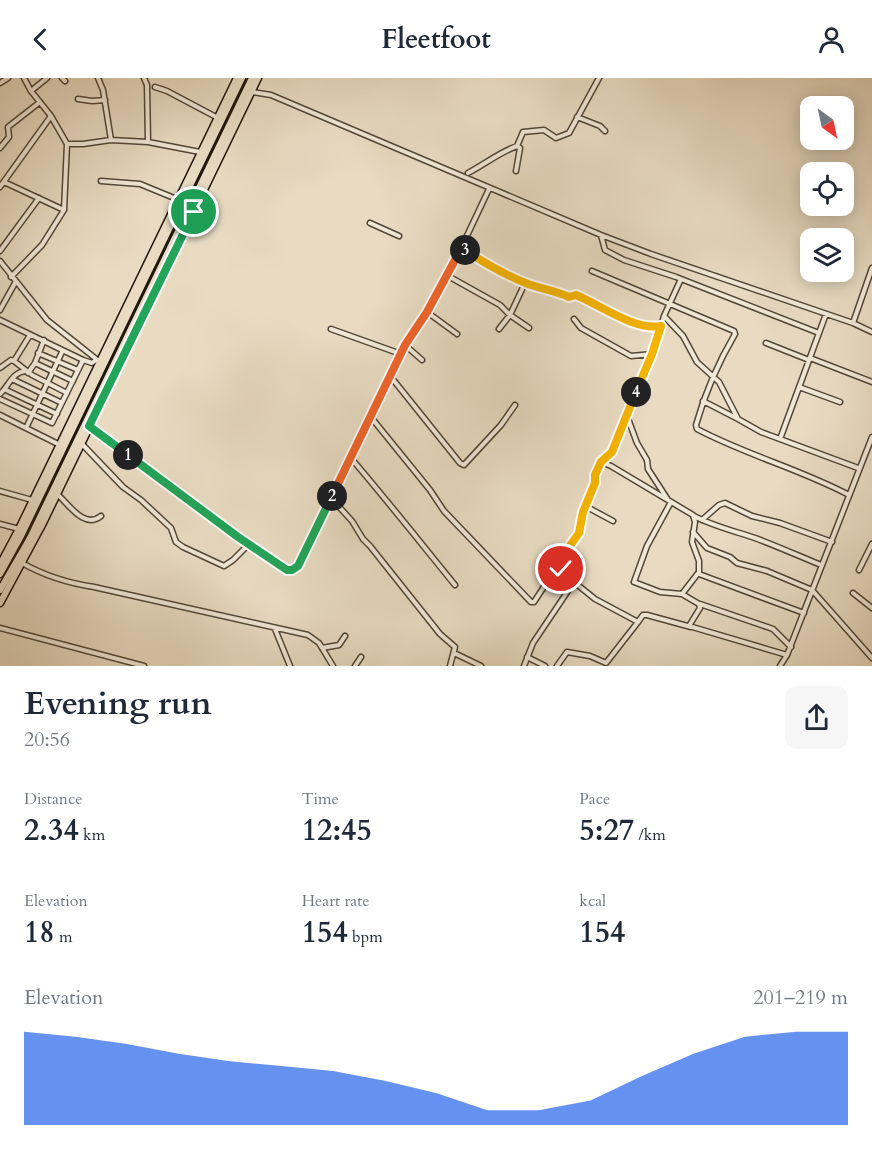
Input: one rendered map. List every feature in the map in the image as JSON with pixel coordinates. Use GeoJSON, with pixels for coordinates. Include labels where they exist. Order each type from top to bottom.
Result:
{"type":"FeatureCollection","features":[{"type":"Feature","properties":{"kind":"main road"},"geometry":{"type":"LineString","coordinates":[[0,565],[60,445],[98,361],[180,200],[237,78]]}},
{"type":"Feature","properties":{"kind":"main road"},"geometry":{"type":"LineString","coordinates":[[0,574],[21,536],[242,78]]}},
{"type":"Feature","properties":{"kind":"main road"},"geometry":{"type":"LineString","coordinates":[[0,590],[30,538],[252,78]]}},
{"type":"Feature","properties":{"kind":"main road"},"geometry":{"type":"LineString","coordinates":[[0,603],[57,494],[258,78]]}},
{"type":"Feature","properties":{"kind":"street"},"geometry":{"type":"LineString","coordinates":[[11,277],[42,245],[64,210],[67,144],[51,116],[31,92],[24,78]]}},
{"type":"Feature","properties":{"kind":"street"},"geometry":{"type":"LineString","coordinates":[[31,92],[47,78]]}},
{"type":"Feature","properties":{"kind":"street"},"geometry":{"type":"LineString","coordinates":[[98,78],[105,100],[111,140]]}},
{"type":"Feature","properties":{"kind":"street"},"geometry":{"type":"LineString","coordinates":[[144,78],[147,85],[148,142]]}},
{"type":"Feature","properties":{"kind":"street"},"geometry":{"type":"LineString","coordinates":[[516,171],[520,148],[518,146],[522,132],[544,130],[556,138],[569,133],[599,78]]}},
{"type":"Feature","properties":{"kind":"street"},"geometry":{"type":"LineString","coordinates":[[155,87],[218,118]]}},
{"type":"Feature","properties":{"kind":"street"},"geometry":{"type":"LineString","coordinates":[[252,92],[281,99],[601,235],[853,323],[872,332]]}},
{"type":"Feature","properties":{"kind":"street"},"geometry":{"type":"LineString","coordinates":[[78,99],[105,100]]}},
{"type":"Feature","properties":{"kind":"street"},"geometry":{"type":"LineString","coordinates":[[0,148],[9,137],[9,126],[40,102]]}},
{"type":"Feature","properties":{"kind":"street"},"geometry":{"type":"LineString","coordinates":[[0,187],[51,116]]}},
{"type":"Feature","properties":{"kind":"street"},"geometry":{"type":"LineString","coordinates":[[578,117],[600,126],[605,131]]}},
{"type":"Feature","properties":{"kind":"street"},"geometry":{"type":"LineString","coordinates":[[67,144],[111,140],[148,142],[201,152]]}},
{"type":"Feature","properties":{"kind":"street"},"geometry":{"type":"LineString","coordinates":[[468,174],[504,150],[518,146]]}},
{"type":"Feature","properties":{"kind":"street"},"geometry":{"type":"LineString","coordinates":[[101,181],[140,184],[180,200]]}},
{"type":"Feature","properties":{"kind":"street"},"geometry":{"type":"LineString","coordinates":[[4,182],[64,210]]}},
{"type":"Feature","properties":{"kind":"street"},"geometry":{"type":"LineString","coordinates":[[89,426],[249,544],[287,570],[292,570],[298,566],[405,345],[448,276],[489,189]]}},
{"type":"Feature","properties":{"kind":"street"},"geometry":{"type":"LineString","coordinates":[[0,250],[39,198]]}},
{"type":"Feature","properties":{"kind":"street"},"geometry":{"type":"LineString","coordinates":[[370,223],[399,236]]}},
{"type":"Feature","properties":{"kind":"street"},"geometry":{"type":"LineString","coordinates":[[601,235],[602,245],[609,254],[681,279],[819,333]]}},
{"type":"Feature","properties":{"kind":"street"},"geometry":{"type":"LineString","coordinates":[[462,247],[467,252],[525,283],[569,297],[576,295],[616,315],[649,326],[661,326]]}},
{"type":"Feature","properties":{"kind":"street"},"geometry":{"type":"LineString","coordinates":[[0,261],[47,320],[98,361]]}},
{"type":"Feature","properties":{"kind":"street"},"geometry":{"type":"LineString","coordinates":[[853,323],[872,268]]}},
{"type":"Feature","properties":{"kind":"street"},"geometry":{"type":"LineString","coordinates":[[592,271],[735,331],[703,400],[696,425],[698,429],[829,484],[849,495]]}},
{"type":"Feature","properties":{"kind":"street"},"geometry":{"type":"LineString","coordinates":[[448,276],[500,305],[529,328]]}},
{"type":"Feature","properties":{"kind":"street"},"geometry":{"type":"LineString","coordinates":[[638,622],[595,599],[574,582],[563,569],[563,563],[569,547],[579,533],[585,506],[595,483],[595,475],[601,462],[612,452],[652,354],[664,316],[681,279]]}},
{"type":"Feature","properties":{"kind":"street"},"geometry":{"type":"LineString","coordinates":[[0,309],[15,282]]}},
{"type":"Feature","properties":{"kind":"street"},"geometry":{"type":"LineString","coordinates":[[499,329],[510,315],[525,283]]}},
{"type":"Feature","properties":{"kind":"street"},"geometry":{"type":"LineString","coordinates":[[427,312],[457,334]]}},
{"type":"Feature","properties":{"kind":"street"},"geometry":{"type":"LineString","coordinates":[[780,439],[826,314]]}},
{"type":"Feature","properties":{"kind":"street"},"geometry":{"type":"LineString","coordinates":[[664,316],[683,336],[697,362],[719,383],[738,419]]}},
{"type":"Feature","properties":{"kind":"street"},"geometry":{"type":"LineString","coordinates":[[574,319],[581,328],[631,356],[652,354]]}},
{"type":"Feature","properties":{"kind":"street"},"geometry":{"type":"LineString","coordinates":[[0,320],[44,340],[62,352],[92,363],[98,361]]}},
{"type":"Feature","properties":{"kind":"street"},"geometry":{"type":"LineString","coordinates":[[331,328],[401,354]]}},
{"type":"Feature","properties":{"kind":"street"},"geometry":{"type":"LineString","coordinates":[[0,368],[14,361],[30,335]]}},
{"type":"Feature","properties":{"kind":"street"},"geometry":{"type":"LineString","coordinates":[[27,372],[35,363],[44,340]]}},
{"type":"Feature","properties":{"kind":"street"},"geometry":{"type":"LineString","coordinates":[[766,343],[872,382]]}},
{"type":"Feature","properties":{"kind":"street"},"geometry":{"type":"LineString","coordinates":[[405,345],[423,360]]}},
{"type":"Feature","properties":{"kind":"street"},"geometry":{"type":"LineString","coordinates":[[26,428],[62,352]]}},
{"type":"Feature","properties":{"kind":"street"},"geometry":{"type":"LineString","coordinates":[[39,353],[78,370]]}},
{"type":"Feature","properties":{"kind":"street"},"geometry":{"type":"LineString","coordinates":[[27,372],[20,371],[9,381],[0,397],[51,423],[83,360]]}},
{"type":"Feature","properties":{"kind":"street"},"geometry":{"type":"LineString","coordinates":[[14,361],[27,372],[67,393]]}},
{"type":"Feature","properties":{"kind":"street"},"geometry":{"type":"LineString","coordinates":[[35,363],[73,381]]}},
{"type":"Feature","properties":{"kind":"street"},"geometry":{"type":"LineString","coordinates":[[391,377],[462,464],[468,462],[501,425],[515,405]]}},
{"type":"Feature","properties":{"kind":"street"},"geometry":{"type":"LineString","coordinates":[[12,379],[62,403]]}},
{"type":"Feature","properties":{"kind":"street"},"geometry":{"type":"LineString","coordinates":[[799,387],[840,402]]}},
{"type":"Feature","properties":{"kind":"street"},"geometry":{"type":"LineString","coordinates":[[6,390],[57,414]]}},
{"type":"Feature","properties":{"kind":"street"},"geometry":{"type":"LineString","coordinates":[[703,400],[761,432],[858,468]]}},
{"type":"Feature","properties":{"kind":"street"},"geometry":{"type":"LineString","coordinates":[[0,415],[60,445]]}},
{"type":"Feature","properties":{"kind":"street"},"geometry":{"type":"LineString","coordinates":[[370,416],[423,481],[444,511],[531,602],[534,602],[554,574],[563,569]]}},
{"type":"Feature","properties":{"kind":"street"},"geometry":{"type":"LineString","coordinates":[[627,416],[637,443],[647,460],[648,469],[671,502]]}},
{"type":"Feature","properties":{"kind":"street"},"geometry":{"type":"LineString","coordinates":[[780,666],[791,647],[858,468],[872,437]]}},
{"type":"Feature","properties":{"kind":"street"},"geometry":{"type":"LineString","coordinates":[[81,443],[109,473],[171,528],[173,537],[183,547],[224,566],[249,544]]}},
{"type":"Feature","properties":{"kind":"street"},"geometry":{"type":"LineString","coordinates":[[866,450],[872,456]]}},
{"type":"Feature","properties":{"kind":"street"},"geometry":{"type":"LineString","coordinates":[[350,457],[455,585]]}},
{"type":"Feature","properties":{"kind":"street"},"geometry":{"type":"LineString","coordinates":[[601,462],[611,465],[710,525],[718,525],[760,540],[821,565]]}},
{"type":"Feature","properties":{"kind":"street"},"geometry":{"type":"LineString","coordinates":[[0,491],[32,500]]}},
{"type":"Feature","properties":{"kind":"street"},"geometry":{"type":"LineString","coordinates":[[57,494],[75,514],[88,520],[101,516]]}},
{"type":"Feature","properties":{"kind":"street"},"geometry":{"type":"LineString","coordinates":[[331,498],[352,521],[363,539],[440,634],[455,647],[450,666]]}},
{"type":"Feature","properties":{"kind":"street"},"geometry":{"type":"LineString","coordinates":[[671,502],[647,546],[634,582],[660,592],[682,594],[699,604],[773,628],[791,647]]}},
{"type":"Feature","properties":{"kind":"street"},"geometry":{"type":"LineString","coordinates":[[702,520],[719,505],[725,503],[752,516],[780,522],[832,542]]}},
{"type":"Feature","properties":{"kind":"street"},"geometry":{"type":"LineString","coordinates":[[585,506],[613,522]]}},
{"type":"Feature","properties":{"kind":"street"},"geometry":{"type":"LineString","coordinates":[[693,515],[695,522],[693,545],[699,561],[699,574]]}},
{"type":"Feature","properties":{"kind":"street"},"geometry":{"type":"LineString","coordinates":[[0,524],[19,529]]}},
{"type":"Feature","properties":{"kind":"street"},"geometry":{"type":"LineString","coordinates":[[693,532],[707,548],[730,557],[737,563],[767,571],[812,590],[872,658]]}},
{"type":"Feature","properties":{"kind":"street"},"geometry":{"type":"LineString","coordinates":[[859,570],[872,544]]}},
{"type":"Feature","properties":{"kind":"street"},"geometry":{"type":"LineString","coordinates":[[22,563],[41,574],[66,583],[94,587],[308,635],[314,638],[333,666]]}},
{"type":"Feature","properties":{"kind":"street"},"geometry":{"type":"LineString","coordinates":[[682,594],[691,580],[699,574]]}},
{"type":"Feature","properties":{"kind":"street"},"geometry":{"type":"LineString","coordinates":[[699,574],[804,613]]}},
{"type":"Feature","properties":{"kind":"street"},"geometry":{"type":"LineString","coordinates":[[524,666],[549,617],[574,582]]}},
{"type":"Feature","properties":{"kind":"street"},"geometry":{"type":"LineString","coordinates":[[853,593],[872,608]]}},
{"type":"Feature","properties":{"kind":"street"},"geometry":{"type":"LineString","coordinates":[[692,627],[689,624],[699,612],[699,604]]}},
{"type":"Feature","properties":{"kind":"street"},"geometry":{"type":"LineString","coordinates":[[554,666],[567,652],[590,656],[606,663],[643,615],[787,655]]}},
{"type":"Feature","properties":{"kind":"street"},"geometry":{"type":"LineString","coordinates":[[0,628],[144,666]]}},
{"type":"Feature","properties":{"kind":"street"},"geometry":{"type":"LineString","coordinates":[[275,629],[290,666]]}},
{"type":"Feature","properties":{"kind":"street"},"geometry":{"type":"LineString","coordinates":[[322,648],[339,645],[345,636]]}},
{"type":"Feature","properties":{"kind":"street"},"geometry":{"type":"LineString","coordinates":[[454,653],[481,666]]}},
{"type":"Feature","properties":{"kind":"street"},"geometry":{"type":"LineString","coordinates":[[355,666],[361,657]]}},
{"type":"Feature","properties":{"kind":"street"},"geometry":{"type":"LineString","coordinates":[[527,657],[545,666]]}},
{"type":"Feature","properties":{"kind":"route"},"geometry":{"type":"LineString","coordinates":[[194,212],[89,426],[238,537],[287,570],[298,566],[405,345],[448,276],[462,247],[467,252],[525,283],[569,297],[576,295],[625,319],[652,327],[661,326],[618,440],[612,452],[601,462],[595,475],[595,483],[581,517],[579,533],[569,547],[561,569]]}}]}
